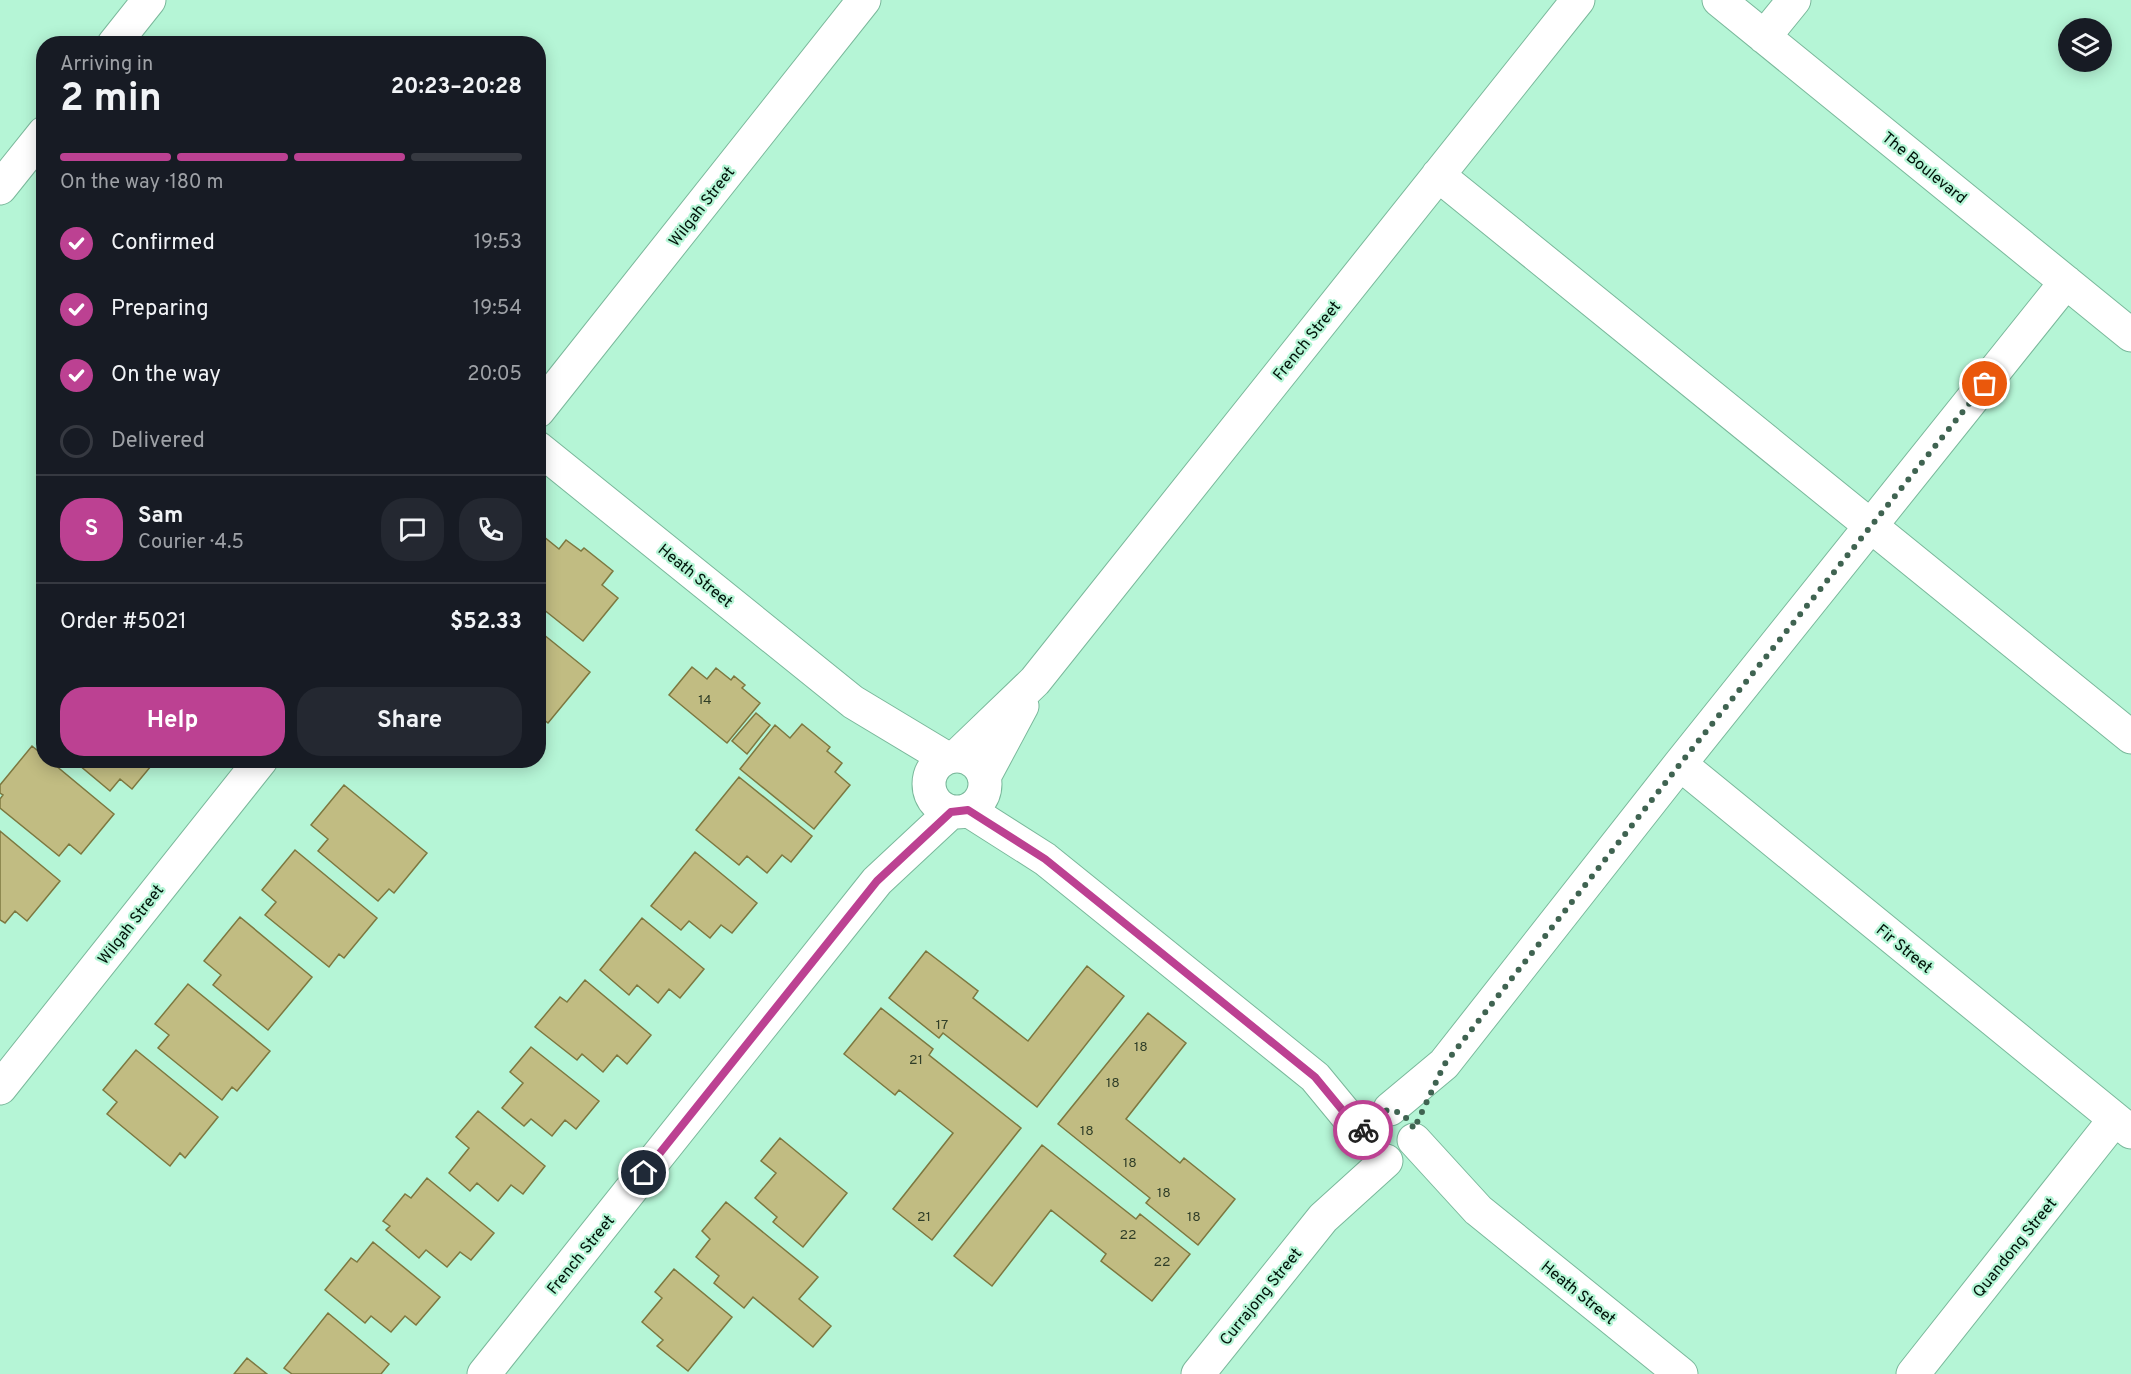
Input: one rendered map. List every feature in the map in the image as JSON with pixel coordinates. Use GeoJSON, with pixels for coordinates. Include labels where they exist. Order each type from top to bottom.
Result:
{"type":"FeatureCollection","features":[{"type":"Feature","properties":{"kind":"street"},"geometry":{"type":"LineString","coordinates":[[120,36],[149,0]]}},
{"type":"Feature","properties":{"kind":"street","name":"Wilgah Street"},"geometry":{"type":"LineString","coordinates":[[546,401],[864,0]]}},
{"type":"Feature","properties":{"kind":"street","name":"French Street"},"geometry":{"type":"LineString","coordinates":[[484,1374],[1578,0]]}},
{"type":"Feature","properties":{"kind":"street","name":"The Boulevard"},"geometry":{"type":"LineString","coordinates":[[1719,0],[2131,335]]}},
{"type":"Feature","properties":{"kind":"street"},"geometry":{"type":"LineString","coordinates":[[1764,37],[1794,0]]}},
{"type":"Feature","properties":{"kind":"street"},"geometry":{"type":"LineString","coordinates":[[0,188],[36,143]]}},
{"type":"Feature","properties":{"kind":"street"},"geometry":{"type":"LineString","coordinates":[[1438,175],[2131,737]]}},
{"type":"Feature","properties":{"kind":"street","name":"Currajong Street"},"geometry":{"type":"LineString","coordinates":[[1198,1374],[1680,764],[2066,282]]}},
{"type":"Feature","properties":{"kind":"street","name":"Heath Street"},"geometry":{"type":"LineString","coordinates":[[546,454],[956,784],[1045,859],[1681,1374]]}},
{"type":"Feature","properties":{"kind":"street","name":"Fir Street"},"geometry":{"type":"LineString","coordinates":[[1680,764],[2123,1126]]}},
{"type":"Feature","properties":{"kind":"street","name":"Wilgah Street"},"geometry":{"type":"LineString","coordinates":[[0,1088],[255,768]]}},
{"type":"Feature","properties":{"kind":"street","name":"Quandong Street"},"geometry":{"type":"LineString","coordinates":[[1913,1374],[2123,1126]]}},
{"type":"Feature","properties":{"kind":"building"},"geometry":{"type":"Polygon","coordinates":[[[546,538],[559,549],[566,540],[581,551],[584,548],[613,571],[602,585],[618,598],[583,641],[546,611],[546,538]]]}},
{"type":"Feature","properties":{"kind":"building"},"geometry":{"type":"Polygon","coordinates":[[[546,636],[590,672],[548,723],[546,721],[546,636]]]}},
{"type":"Feature","properties":{"kind":"building"},"geometry":{"type":"Polygon","coordinates":[[[692,667],[707,679],[716,668],[731,680],[734,676],[745,685],[742,688],[760,703],[727,743],[669,695],[692,667]]]}},
{"type":"Feature","properties":{"kind":"building"},"geometry":{"type":"Polygon","coordinates":[[[756,713],[770,725],[747,754],[732,741],[756,713]]]}},
{"type":"Feature","properties":{"kind":"building"},"geometry":{"type":"Polygon","coordinates":[[[802,724],[830,747],[827,751],[842,763],[835,772],[850,785],[814,829],[740,769],[775,725],[790,738],[802,724]]]}},
{"type":"Feature","properties":{"kind":"building"},"geometry":{"type":"Polygon","coordinates":[[[32,746],[36,749],[36,768],[59,768],[114,814],[81,854],[69,844],[59,856],[0,808],[0,799],[3,795],[0,793],[0,785],[32,746]]]}},
{"type":"Feature","properties":{"kind":"building"},"geometry":{"type":"Polygon","coordinates":[[[83,768],[149,768],[132,789],[120,779],[110,791],[83,768]]]}},
{"type":"Feature","properties":{"kind":"building"},"geometry":{"type":"Polygon","coordinates":[[[739,777],[812,836],[791,862],[782,855],[767,873],[747,856],[739,865],[696,830],[739,777]]]}},
{"type":"Feature","properties":{"kind":"building"},"geometry":{"type":"Polygon","coordinates":[[[344,785],[427,853],[394,893],[389,889],[378,901],[318,851],[328,839],[311,825],[344,785]]]}},
{"type":"Feature","properties":{"kind":"building"},"geometry":{"type":"Polygon","coordinates":[[[0,831],[60,881],[27,921],[15,911],[5,923],[0,920],[0,831]]]}},
{"type":"Feature","properties":{"kind":"building"},"geometry":{"type":"Polygon","coordinates":[[[295,850],[377,918],[344,958],[339,954],[329,967],[265,915],[276,902],[262,890],[295,850]]]}},
{"type":"Feature","properties":{"kind":"building"},"geometry":{"type":"Polygon","coordinates":[[[695,852],[757,903],[732,933],[721,925],[710,938],[689,921],[681,930],[651,906],[695,852]]]}},
{"type":"Feature","properties":{"kind":"building"},"geometry":{"type":"Polygon","coordinates":[[[240,917],[312,977],[268,1030],[213,985],[221,975],[204,961],[240,917]]]}},
{"type":"Feature","properties":{"kind":"building"},"geometry":{"type":"Polygon","coordinates":[[[642,918],[704,969],[680,998],[669,989],[658,1003],[637,985],[629,995],[600,970],[642,918]]]}},
{"type":"Feature","properties":{"kind":"building"},"geometry":{"type":"Polygon","coordinates":[[[926,951],[978,991],[973,998],[1028,1041],[1087,966],[1124,996],[1037,1107],[943,1033],[939,1038],[889,998],[926,951]]]}},
{"type":"Feature","properties":{"kind":"building"},"geometry":{"type":"Polygon","coordinates":[[[585,980],[651,1035],[627,1064],[617,1055],[603,1072],[582,1054],[577,1060],[535,1027],[560,997],[567,1002],[585,980]]]}},
{"type":"Feature","properties":{"kind":"building"},"geometry":{"type":"Polygon","coordinates":[[[188,984],[270,1051],[237,1091],[232,1087],[222,1100],[158,1048],[169,1035],[155,1024],[188,984]]]}},
{"type":"Feature","properties":{"kind":"building"},"geometry":{"type":"Polygon","coordinates":[[[881,1008],[933,1049],[929,1055],[1021,1128],[932,1240],[893,1209],[953,1133],[899,1090],[895,1095],[844,1054],[881,1008]]]}},
{"type":"Feature","properties":{"kind":"building"},"geometry":{"type":"Polygon","coordinates":[[[1148,1013],[1186,1043],[1126,1119],[1180,1163],[1184,1158],[1235,1199],[1198,1245],[1146,1203],[1150,1198],[1058,1124],[1148,1013]]]}},
{"type":"Feature","properties":{"kind":"building"},"geometry":{"type":"Polygon","coordinates":[[[531,1047],[599,1101],[576,1129],[565,1120],[552,1136],[531,1119],[524,1126],[502,1108],[523,1083],[510,1072],[531,1047]]]}},
{"type":"Feature","properties":{"kind":"building"},"geometry":{"type":"Polygon","coordinates":[[[136,1050],[218,1117],[185,1158],[180,1153],[170,1166],[107,1114],[117,1102],[103,1090],[136,1050]]]}},
{"type":"Feature","properties":{"kind":"building"},"geometry":{"type":"Polygon","coordinates":[[[478,1111],[545,1166],[523,1194],[511,1185],[498,1201],[477,1183],[470,1191],[449,1173],[469,1148],[456,1137],[478,1111]]]}},
{"type":"Feature","properties":{"kind":"building"},"geometry":{"type":"Polygon","coordinates":[[[780,1138],[847,1193],[803,1247],[773,1222],[777,1217],[755,1198],[776,1173],[761,1161],[780,1138]]]}},
{"type":"Feature","properties":{"kind":"building"},"geometry":{"type":"Polygon","coordinates":[[[1042,1145],[1136,1219],[1140,1214],[1190,1254],[1152,1301],[1101,1261],[1106,1254],[1051,1210],[992,1286],[954,1256],[1042,1145]]]}},
{"type":"Feature","properties":{"kind":"building"},"geometry":{"type":"Polygon","coordinates":[[[427,1178],[494,1233],[471,1260],[460,1252],[447,1267],[426,1250],[419,1258],[386,1230],[390,1226],[383,1221],[405,1194],[411,1198],[427,1178]]]}},
{"type":"Feature","properties":{"kind":"building"},"geometry":{"type":"Polygon","coordinates":[[[726,1202],[818,1277],[799,1299],[831,1326],[813,1347],[753,1297],[744,1308],[714,1283],[719,1276],[696,1257],[710,1239],[702,1231],[726,1202]]]}},
{"type":"Feature","properties":{"kind":"building"},"geometry":{"type":"Polygon","coordinates":[[[373,1242],[440,1297],[416,1325],[405,1316],[391,1332],[371,1316],[365,1323],[325,1290],[351,1258],[357,1262],[373,1242]]]}},
{"type":"Feature","properties":{"kind":"building"},"geometry":{"type":"Polygon","coordinates":[[[674,1269],[732,1317],[688,1371],[657,1346],[663,1340],[642,1322],[662,1298],[655,1292],[674,1269]]]}},
{"type":"Feature","properties":{"kind":"building"},"geometry":{"type":"Polygon","coordinates":[[[328,1313],[389,1364],[381,1374],[292,1374],[284,1368],[328,1313]]]}},
{"type":"Feature","properties":{"kind":"building"},"geometry":{"type":"Polygon","coordinates":[[[247,1358],[267,1374],[234,1374],[247,1358]]]}},
{"type":"Feature","properties":{"kind":"way so far"},"geometry":{"type":"LineString","coordinates":[[1363,1130],[1368,1119],[1374,1114],[1390,1109],[1405,1116],[1414,1129],[1444,1065],[1680,764],[1985,384]]}},
{"type":"Feature","properties":{"kind":"route"},"geometry":{"type":"LineString","coordinates":[[644,1173],[877,881],[951,812],[968,810],[1045,859],[1315,1077],[1362,1134],[1363,1130]]}}]}
